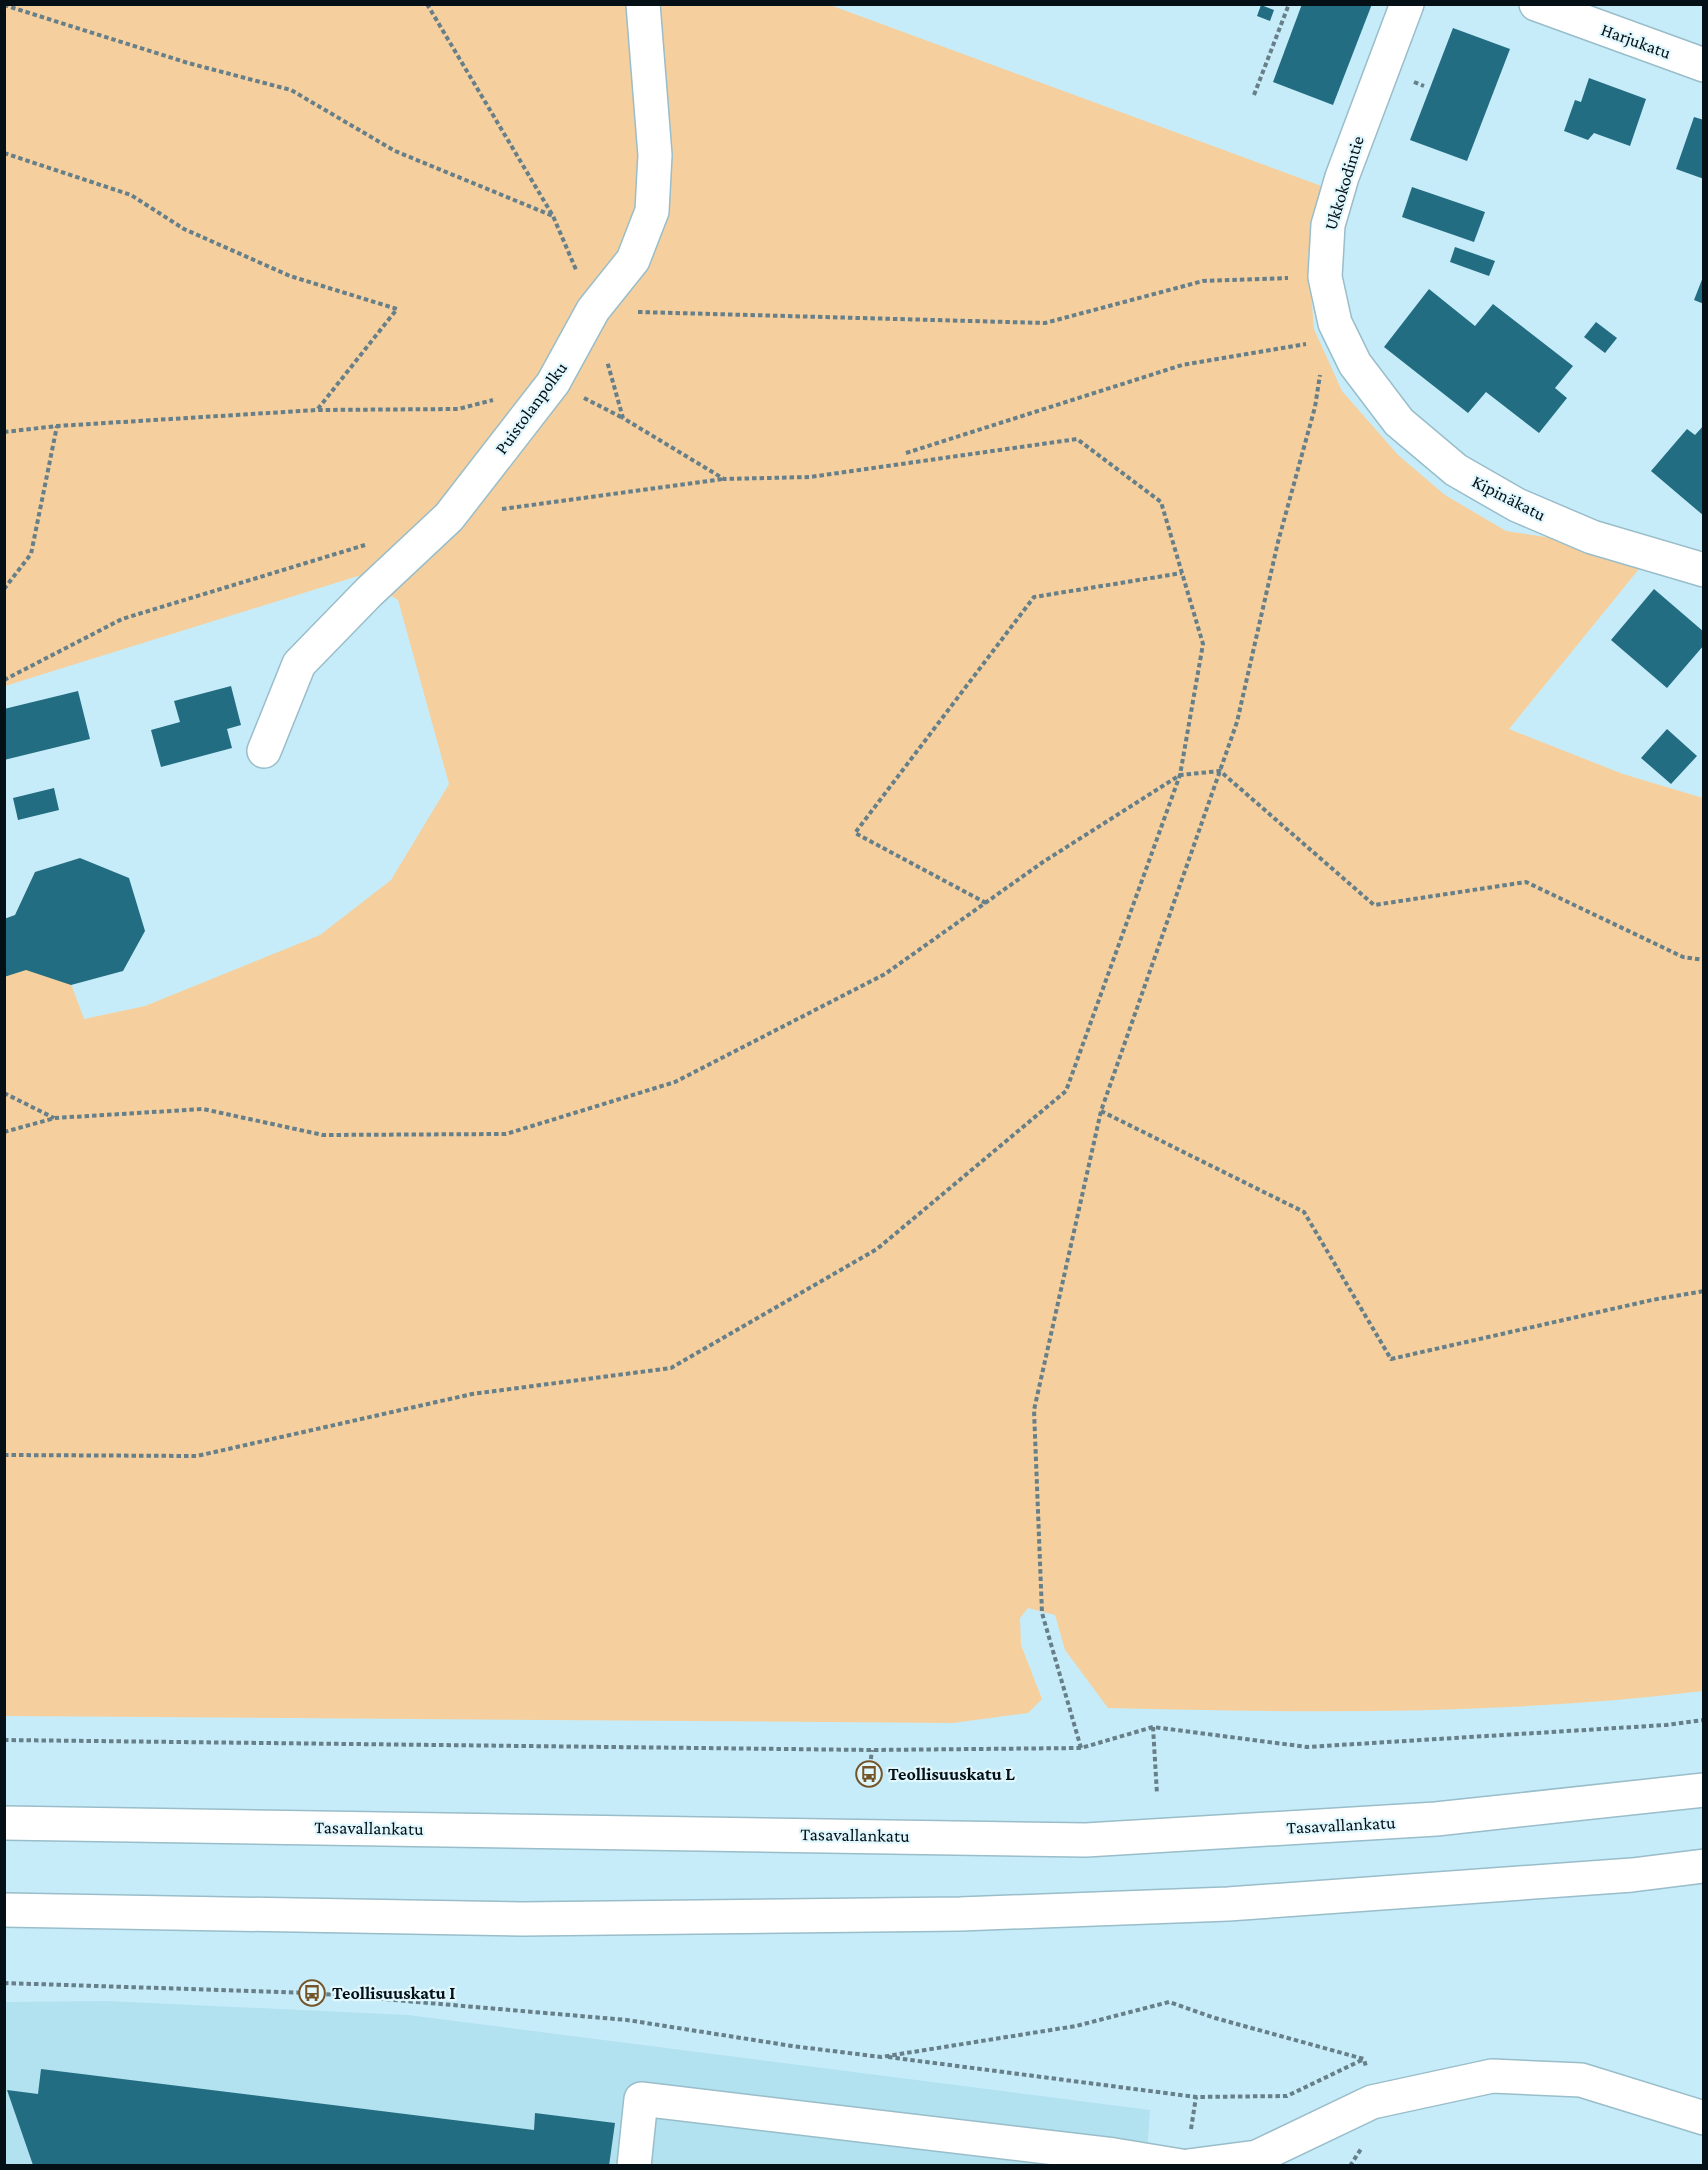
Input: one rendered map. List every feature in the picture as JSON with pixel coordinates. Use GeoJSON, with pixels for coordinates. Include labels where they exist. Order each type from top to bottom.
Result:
{"type":"FeatureCollection","features":[{"type":"Feature","properties":{"kind":"main road","name":"Puistolanpolku"},"geometry":{"type":"LineString","coordinates":[[264,751],[299,664],[369,592],[449,517],[554,383],[593,310],[633,260],[652,211],[656,155],[643,4]]}},
{"type":"Feature","properties":{"kind":"main road","name":"Ukkokodintie"},"geometry":{"type":"LineString","coordinates":[[1355,364],[1330,332],[1325,277],[1328,225],[1342,177],[1407,4]]}},
{"type":"Feature","properties":{"kind":"main road","name":"Harjukatu"},"geometry":{"type":"LineString","coordinates":[[1536,4],[1704,65]]}},
{"type":"Feature","properties":{"kind":"main road","name":"Kipinäkatu"},"geometry":{"type":"LineString","coordinates":[[1355,364],[1399,422],[1456,470],[1517,505],[1592,537],[1704,570]]}},
{"type":"Feature","properties":{"kind":"main road","name":"Tasavallankatu"},"geometry":{"type":"LineString","coordinates":[[4,1823],[1086,1840],[1436,1819],[1704,1791]]}},
{"type":"Feature","properties":{"kind":"main road"},"geometry":{"type":"LineString","coordinates":[[4,1910],[522,1919],[960,1914],[1228,1904],[1632,1875],[1704,1866]]}},
{"type":"Feature","properties":{"kind":"main road"},"geometry":{"type":"LineString","coordinates":[[634,2166],[641,2099],[1113,2160],[1174,2165],[1257,2157],[1372,2102],[1492,2076],[1581,2080],[1704,2118]]}},
{"type":"Feature","properties":{"kind":"path"},"geometry":{"type":"LineString","coordinates":[[427,4],[553,216],[593,310],[624,418]]}},
{"type":"Feature","properties":{"kind":"path"},"geometry":{"type":"LineString","coordinates":[[1254,95],[1289,4]]}},
{"type":"Feature","properties":{"kind":"path"},"geometry":{"type":"LineString","coordinates":[[4,5],[188,63],[291,90],[395,151],[553,216]]}},
{"type":"Feature","properties":{"kind":"path"},"geometry":{"type":"LineString","coordinates":[[4,153],[131,195],[184,229],[290,276],[397,309],[317,410]]}},
{"type":"Feature","properties":{"kind":"path"},"geometry":{"type":"LineString","coordinates":[[593,310],[1045,323],[1203,281],[1325,277]]}},
{"type":"Feature","properties":{"kind":"path"},"geometry":{"type":"LineString","coordinates":[[906,453],[1182,365],[1330,332],[1315,406],[1278,542],[1237,722],[1101,1111],[1034,1410],[1042,1613],[1081,1748]]}},
{"type":"Feature","properties":{"kind":"path"},"geometry":{"type":"LineString","coordinates":[[4,1455],[197,1456],[472,1394],[671,1368],[877,1249],[1066,1091],[1180,775],[1203,644],[1161,502],[1077,439],[810,477],[724,479],[624,418],[554,383]]}},
{"type":"Feature","properties":{"kind":"path"},"geometry":{"type":"LineString","coordinates":[[4,432],[57,426],[317,410],[458,409],[501,398]]}},
{"type":"Feature","properties":{"kind":"path"},"geometry":{"type":"LineString","coordinates":[[4,589],[31,554],[57,426]]}},
{"type":"Feature","properties":{"kind":"path"},"geometry":{"type":"LineString","coordinates":[[986,903],[855,832],[1034,597],[1182,573]]}},
{"type":"Feature","properties":{"kind":"path"},"geometry":{"type":"LineString","coordinates":[[4,1132],[55,1118],[203,1109],[323,1135],[506,1134],[675,1082],[885,974],[1043,862],[1180,775],[1220,771],[1374,905],[1526,882],[1683,957],[1704,960]]}},
{"type":"Feature","properties":{"kind":"path"},"geometry":{"type":"LineString","coordinates":[[4,1093],[55,1118]]}},
{"type":"Feature","properties":{"kind":"path"},"geometry":{"type":"LineString","coordinates":[[1101,1111],[1304,1212],[1391,1359],[1652,1300],[1704,1291]]}},
{"type":"Feature","properties":{"kind":"path"},"geometry":{"type":"LineString","coordinates":[[4,1740],[872,1750],[1081,1748],[1154,1727],[1307,1747],[1666,1725],[1704,1720]]}},
{"type":"Feature","properties":{"kind":"path"},"geometry":{"type":"LineString","coordinates":[[1154,1727],[1157,1794]]}},
{"type":"Feature","properties":{"kind":"path"},"geometry":{"type":"LineString","coordinates":[[869,1773],[872,1750]]}},
{"type":"Feature","properties":{"kind":"path"},"geometry":{"type":"LineString","coordinates":[[4,1983],[312,1993],[627,2020],[792,2046],[1196,2097],[1287,2096],[1364,2059]]}},
{"type":"Feature","properties":{"kind":"path"},"geometry":{"type":"LineString","coordinates":[[881,2057],[1076,2026],[1169,2002],[1215,2018],[1364,2059]]}},
{"type":"Feature","properties":{"kind":"path"},"geometry":{"type":"LineString","coordinates":[[1350,2166],[1354,2156],[1375,2133],[1364,2059]]}},
{"type":"Feature","properties":{"kind":"shaded area"},"geometry":{"type":"Polygon","coordinates":[[[5,5],[830,5],[1324,187],[1313,222],[1308,256],[1314,329],[1342,391],[1398,455],[1445,495],[1506,531],[1559,539],[1639,569],[1509,729],[1623,774],[1703,798],[1703,1691],[1629,1699],[1480,1708],[1257,1711],[1108,1708],[1065,1650],[1055,1615],[1028,1608],[1020,1618],[1021,1645],[1042,1699],[1028,1713],[953,1723],[5,1716],[5,951],[70,981],[84,1019],[145,1006],[320,935],[391,880],[449,784],[398,600],[358,576],[5,686],[5,5]]]}},
{"type":"Feature","properties":{"kind":"shaded area"},"geometry":{"type":"Polygon","coordinates":[[[108,2001],[408,2015],[1150,2110],[1146,2165],[5,2165],[4,2002],[108,2001]]]}},
{"type":"Feature","properties":{"kind":"building"},"geometry":{"type":"Polygon","coordinates":[[[1302,4],[1372,4],[1333,105],[1273,82],[1302,4]]]}},
{"type":"Feature","properties":{"kind":"building"},"geometry":{"type":"Polygon","coordinates":[[[1261,5],[1274,10],[1270,21],[1257,16],[1261,5]]]}},
{"type":"Feature","properties":{"kind":"building"},"geometry":{"type":"Polygon","coordinates":[[[1453,28],[1510,49],[1467,161],[1410,140],[1453,28]]]}},
{"type":"Feature","properties":{"kind":"building"},"geometry":{"type":"Polygon","coordinates":[[[1589,78],[1646,99],[1630,146],[1594,133],[1588,140],[1564,131],[1575,100],[1581,102],[1589,78]]]}},
{"type":"Feature","properties":{"kind":"building"},"geometry":{"type":"Polygon","coordinates":[[[1694,117],[1704,120],[1704,179],[1676,169],[1694,117]]]}},
{"type":"Feature","properties":{"kind":"building"},"geometry":{"type":"Polygon","coordinates":[[[1412,187],[1485,212],[1474,242],[1402,217],[1412,187]]]}},
{"type":"Feature","properties":{"kind":"building"},"geometry":{"type":"Polygon","coordinates":[[[1455,247],[1495,261],[1489,276],[1450,262],[1455,247]]]}},
{"type":"Feature","properties":{"kind":"building"},"geometry":{"type":"Polygon","coordinates":[[[1704,277],[1704,304],[1694,300],[1704,277]]]}},
{"type":"Feature","properties":{"kind":"building"},"geometry":{"type":"Polygon","coordinates":[[[1429,289],[1475,326],[1493,304],[1573,366],[1555,388],[1567,398],[1539,433],[1486,392],[1468,413],[1384,347],[1429,289]]]}},
{"type":"Feature","properties":{"kind":"building"},"geometry":{"type":"Polygon","coordinates":[[[1596,322],[1617,338],[1605,353],[1584,337],[1596,322]]]}},
{"type":"Feature","properties":{"kind":"building"},"geometry":{"type":"Polygon","coordinates":[[[1704,425],[1704,516],[1651,471],[1687,429],[1695,435],[1704,425]]]}},
{"type":"Feature","properties":{"kind":"building"},"geometry":{"type":"Polygon","coordinates":[[[1654,589],[1704,632],[1704,645],[1667,688],[1611,640],[1654,589]]]}},
{"type":"Feature","properties":{"kind":"building"},"geometry":{"type":"Polygon","coordinates":[[[231,686],[241,725],[227,729],[232,748],[161,767],[151,730],[180,722],[174,701],[231,686]]]}},
{"type":"Feature","properties":{"kind":"building"},"geometry":{"type":"Polygon","coordinates":[[[78,691],[90,739],[4,760],[4,709],[78,691]]]}},
{"type":"Feature","properties":{"kind":"building"},"geometry":{"type":"Polygon","coordinates":[[[1667,729],[1697,756],[1671,784],[1641,758],[1667,729]]]}},
{"type":"Feature","properties":{"kind":"building"},"geometry":{"type":"Polygon","coordinates":[[[54,788],[59,810],[18,820],[13,798],[54,788]]]}},
{"type":"Feature","properties":{"kind":"building"},"geometry":{"type":"Polygon","coordinates":[[[80,858],[129,878],[145,931],[123,971],[71,985],[26,970],[4,977],[4,919],[15,915],[35,872],[80,858]]]}},
{"type":"Feature","properties":{"kind":"building"},"geometry":{"type":"Polygon","coordinates":[[[41,2069],[534,2130],[535,2113],[615,2123],[609,2166],[33,2165],[7,2090],[38,2094],[41,2069]]]}},
{"type":"Feature","properties":{"kind":"place","name":"Teollisuuskatu L"},"geometry":{"type":"Point","coordinates":[869,1774]}},
{"type":"Feature","properties":{"kind":"place","name":"Teollisuuskatu I"},"geometry":{"type":"Point","coordinates":[312,1993]}}]}
